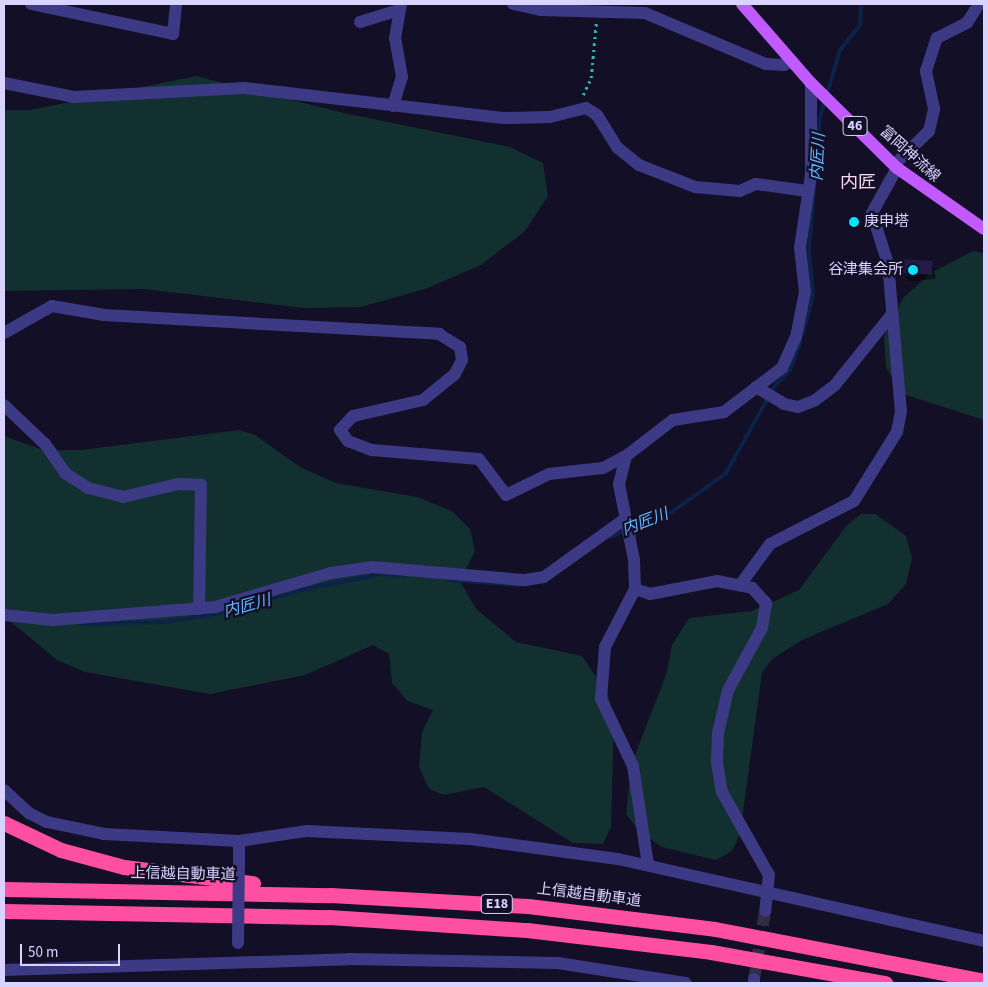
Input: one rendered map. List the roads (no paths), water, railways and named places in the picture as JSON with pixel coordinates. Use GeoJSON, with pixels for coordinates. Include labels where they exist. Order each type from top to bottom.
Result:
{"type":"FeatureCollection","features":[{"type":"Feature","properties":{"kind":"highway"},"geometry":{"type":"LineString","coordinates":[[4,823],[61,850],[154,873],[528,906]]}},
{"type":"Feature","properties":{"kind":"highway","name":"上信越自動車道"},"geometry":{"type":"LineString","coordinates":[[4,889],[330,894],[528,906],[715,929],[984,981]]}},
{"type":"Feature","properties":{"kind":"highway","name":"E18"},"geometry":{"type":"LineString","coordinates":[[4,911],[329,917],[526,930],[711,952],[885,983]]}},
{"type":"Feature","properties":{"kind":"highway"},"geometry":{"type":"LineString","coordinates":[[4,916],[119,913]]}},
{"type":"Feature","properties":{"kind":"main road","name":"富岡神流線"},"geometry":{"type":"LineString","coordinates":[[742,4],[811,83],[896,166],[984,229]]}},
{"type":"Feature","properties":{"kind":"street"},"geometry":{"type":"LineString","coordinates":[[31,4],[173,34],[176,4]]}},
{"type":"Feature","properties":{"kind":"street"},"geometry":{"type":"LineString","coordinates":[[513,4],[541,10],[596,9],[645,14],[766,64],[784,65],[792,61]]}},
{"type":"Feature","properties":{"kind":"street"},"geometry":{"type":"LineString","coordinates":[[740,585],[770,544],[854,501],[897,432],[901,412],[888,264],[872,213],[896,166],[929,131],[934,109],[926,71],[937,38],[967,23],[979,4]]}},
{"type":"Feature","properties":{"kind":"street"},"geometry":{"type":"LineString","coordinates":[[360,22],[399,8],[394,38],[402,77],[393,106]]}},
{"type":"Feature","properties":{"kind":"street"},"geometry":{"type":"LineString","coordinates":[[4,83],[74,97],[244,88],[503,118],[550,117],[586,108],[597,115],[618,148],[639,165],[695,187],[740,191],[756,184],[808,191]]}},
{"type":"Feature","properties":{"kind":"street"},"geometry":{"type":"LineString","coordinates":[[4,332],[52,306],[104,315],[439,334],[460,347],[462,360],[456,374],[423,400],[353,416],[340,430],[348,441],[372,450],[479,459],[506,495],[549,474],[603,468],[626,456],[673,420],[724,412],[782,368],[796,337],[805,292],[800,248],[808,191],[811,83]]}},
{"type":"Feature","properties":{"kind":"street"},"geometry":{"type":"LineString","coordinates":[[756,387],[784,404],[798,407],[814,401],[835,385],[892,314]]}},
{"type":"Feature","properties":{"kind":"street"},"geometry":{"type":"LineString","coordinates":[[4,405],[45,444],[64,473],[88,488],[123,497],[178,484],[201,485],[199,609]]}},
{"type":"Feature","properties":{"kind":"street"},"geometry":{"type":"LineString","coordinates":[[626,456],[619,484],[626,518],[635,589],[604,647],[600,681],[601,699],[633,766],[648,865]]}},
{"type":"Feature","properties":{"kind":"street"},"geometry":{"type":"LineString","coordinates":[[4,615],[53,620],[199,609],[331,573],[372,567],[434,570],[480,580],[544,577],[626,518]]}},
{"type":"Feature","properties":{"kind":"street"},"geometry":{"type":"LineString","coordinates":[[635,589],[650,594],[717,581],[740,585],[764,598],[766,616],[728,690],[718,733],[717,762],[722,792],[769,875],[769,891],[765,910]]}},
{"type":"Feature","properties":{"kind":"street"},"geometry":{"type":"LineString","coordinates":[[4,790],[29,813],[48,822],[104,834],[239,841],[307,831],[380,832],[470,839],[648,865],[984,941]]}},
{"type":"Feature","properties":{"kind":"street"},"geometry":{"type":"LineString","coordinates":[[237,960],[239,841]]}},
{"type":"Feature","properties":{"kind":"street"},"geometry":{"type":"LineString","coordinates":[[4,970],[146,969],[237,960],[558,963],[685,983]]}},
{"type":"Feature","properties":{"kind":"waterway","name":"内匠川"},"geometry":{"type":"LineString","coordinates":[[803,333],[813,295],[809,250],[820,117],[840,50],[860,25],[861,4]]}},
{"type":"Feature","properties":{"kind":"waterway","name":"内匠川"},"geometry":{"type":"LineString","coordinates":[[610,537],[672,512],[726,473],[774,387],[790,370],[800,342]]}},
{"type":"Feature","properties":{"kind":"waterway","name":"内匠川"},"geometry":{"type":"LineString","coordinates":[[81,624],[165,622],[227,612],[301,590],[381,574],[404,576]]}},
{"type":"Feature","properties":{"kind":"waterway","name":"内匠川"},"geometry":{"type":"LineString","coordinates":[[448,580],[521,585]]}},
{"type":"Feature","properties":{"kind":"tunnel"},"geometry":{"type":"LineString","coordinates":[[754,979],[765,911]]}},
{"type":"Feature","properties":{"kind":"place","name":"庚申塔"},"geometry":{"type":"Point","coordinates":[854,222]}},
{"type":"Feature","properties":{"kind":"place","name":"谷津集会所"},"geometry":{"type":"Point","coordinates":[913,270]}},
{"type":"Feature","properties":{"kind":"district","name":"内匠"},"geometry":{"type":"Point","coordinates":[858,183]}}]}
